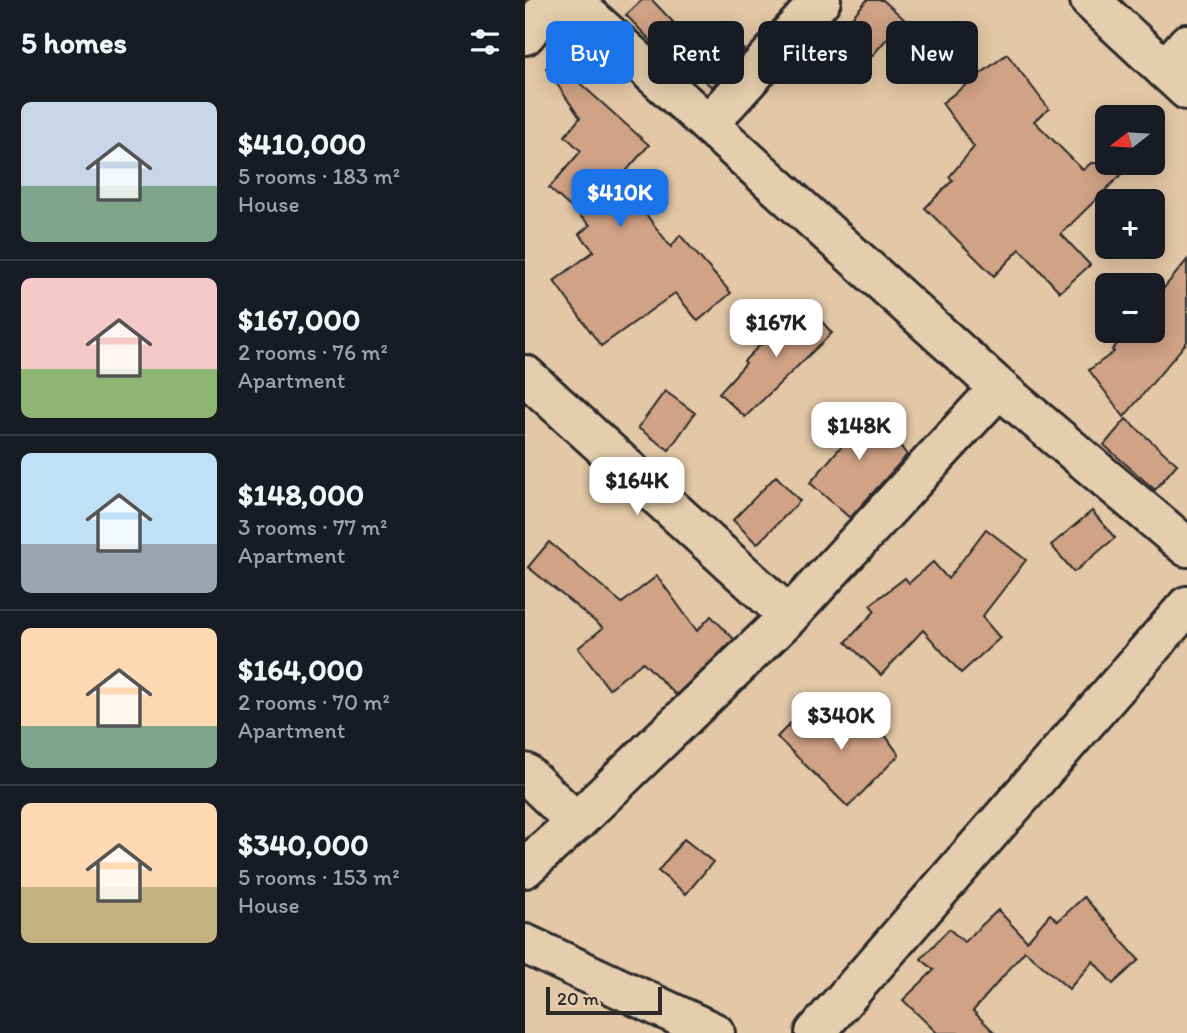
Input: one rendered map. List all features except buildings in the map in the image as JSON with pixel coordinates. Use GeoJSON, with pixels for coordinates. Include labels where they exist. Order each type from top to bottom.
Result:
{"type":"FeatureCollection","features":[{"type":"Feature","properties":{"kind":"street"},"geometry":{"type":"LineString","coordinates":[[525,35],[555,0]]}},
{"type":"Feature","properties":{"kind":"street"},"geometry":{"type":"LineString","coordinates":[[571,0],[999,388],[1187,547]]}},
{"type":"Feature","properties":{"kind":"street"},"geometry":{"type":"LineString","coordinates":[[708,124],[821,0]]}},
{"type":"Feature","properties":{"kind":"street"},"geometry":{"type":"LineString","coordinates":[[1090,0],[1180,68]]}},
{"type":"Feature","properties":{"kind":"street"},"geometry":{"type":"LineString","coordinates":[[525,375],[789,616]]}},
{"type":"Feature","properties":{"kind":"street"},"geometry":{"type":"LineString","coordinates":[[525,867],[576,822],[789,616],[999,388]]}},
{"type":"Feature","properties":{"kind":"street"},"geometry":{"type":"LineString","coordinates":[[815,1033],[1187,606]]}},
{"type":"Feature","properties":{"kind":"street"},"geometry":{"type":"LineString","coordinates":[[525,773],[576,822]]}},
{"type":"Feature","properties":{"kind":"street"},"geometry":{"type":"LineString","coordinates":[[525,944],[715,1033]]}}]}
